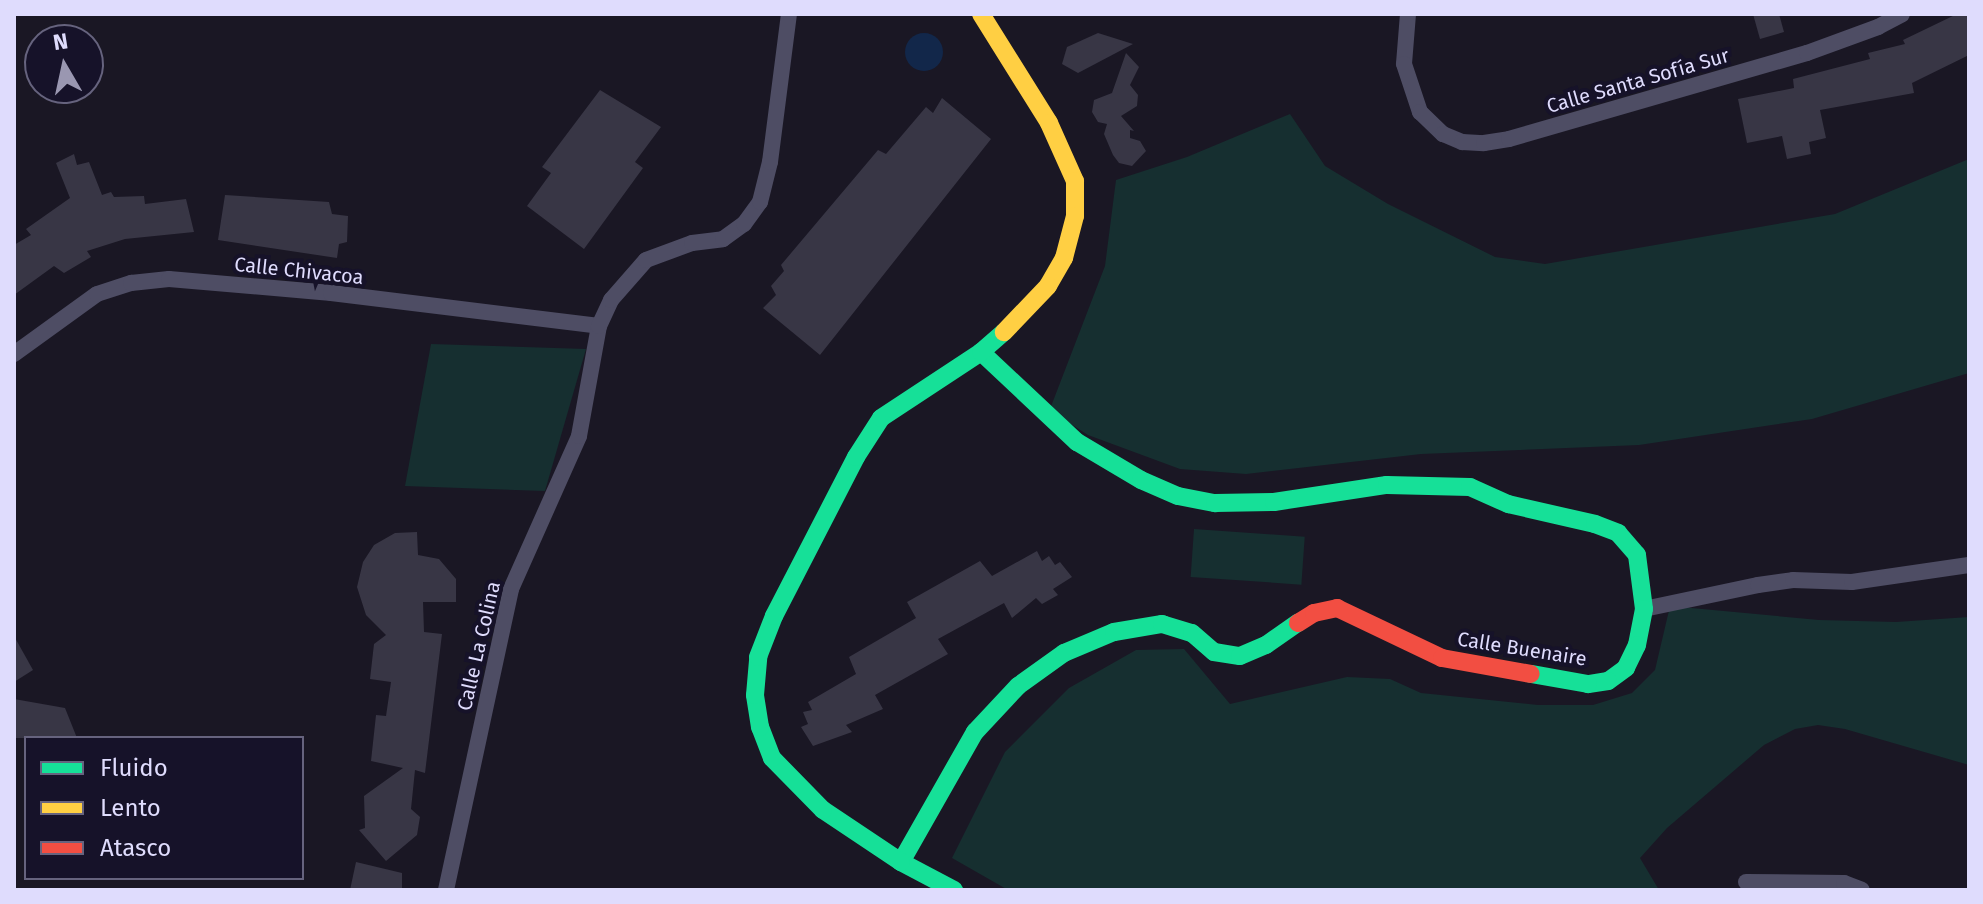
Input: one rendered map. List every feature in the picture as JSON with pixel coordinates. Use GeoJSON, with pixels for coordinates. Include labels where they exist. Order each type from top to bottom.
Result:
{"type":"FeatureCollection","features":[{"type":"Feature","properties":{"kind":"street","name":"Calle La Colina"},"geometry":{"type":"LineString","coordinates":[[446,890],[511,589],[579,436],[599,326],[611,300],[646,260],[692,243],[723,239],[744,224],[760,202],[770,162],[789,14]]}},
{"type":"Feature","properties":{"kind":"street"},"geometry":{"type":"LineString","coordinates":[[954,890],[901,862],[823,810],[772,758],[760,727],[755,695],[758,657],[800,564],[856,457],[881,418],[981,352],[1032,304],[1064,258],[1075,216],[1075,181],[1049,123],[981,14]]}},
{"type":"Feature","properties":{"kind":"street","name":"Calle Santa Sofía Sur"},"geometry":{"type":"LineString","coordinates":[[1408,14],[1403,49],[1408,80],[1420,112],[1429,123],[1462,142],[1484,143],[1509,139],[1807,53],[1878,27],[1902,14]]}},
{"type":"Feature","properties":{"kind":"street","name":"Calle Chivacoa"},"geometry":{"type":"LineString","coordinates":[[14,354],[97,294],[131,283],[169,279],[331,293],[599,326]]}},
{"type":"Feature","properties":{"kind":"street","name":"Calle Buenaire"},"geometry":{"type":"LineString","coordinates":[[901,862],[975,732],[1018,686],[1064,653],[1114,632],[1162,624],[1192,633],[1214,652],[1240,656],[1266,645],[1314,613],[1337,608],[1402,642],[1442,658],[1588,684],[1608,681],[1626,668],[1637,645],[1644,609],[1637,555],[1618,533],[1595,524],[1508,504],[1470,487],[1387,485],[1274,502],[1215,503],[1178,496],[1141,480],[1077,442],[981,352]]}},
{"type":"Feature","properties":{"kind":"street"},"geometry":{"type":"LineString","coordinates":[[1644,609],[1793,580],[1852,582],[1969,565]]}},
{"type":"Feature","properties":{"kind":"street"},"geometry":{"type":"LineString","coordinates":[[1746,882],[1844,883],[1862,890]]}},
{"type":"Feature","properties":{"kind":"green space"},"geometry":{"type":"Polygon","coordinates":[[[1290,114],[1325,166],[1388,204],[1495,257],[1545,264],[1835,214],[1969,159],[1969,373],[1812,419],[1639,445],[1421,454],[1246,474],[1180,469],[1088,435],[1050,409],[1105,266],[1116,180],[1187,157],[1290,114]]]}},
{"type":"Feature","properties":{"kind":"green space"},"geometry":{"type":"Polygon","coordinates":[[[431,344],[586,349],[545,491],[405,486],[431,344]]]}},
{"type":"Feature","properties":{"kind":"green space"},"geometry":{"type":"Polygon","coordinates":[[[1194,529],[1305,537],[1301,585],[1191,577],[1194,529]]]}},
{"type":"Feature","properties":{"kind":"green space"},"geometry":{"type":"Polygon","coordinates":[[[1670,606],[1819,620],[1896,622],[1969,617],[1969,765],[1845,729],[1818,725],[1795,729],[1764,745],[1667,828],[1640,858],[1659,890],[1008,890],[952,858],[1005,752],[1069,688],[1136,650],[1184,649],[1230,704],[1347,677],[1390,679],[1421,693],[1538,705],[1593,705],[1632,693],[1655,670],[1670,606]]]}},
{"type":"Feature","properties":{"kind":"water"},"geometry":{"type":"Polygon","coordinates":[[[924,33],[937,39],[943,52],[937,65],[924,71],[911,65],[905,52],[911,39],[924,33]]]}},
{"type":"Feature","properties":{"kind":"building"},"geometry":{"type":"Polygon","coordinates":[[[1753,14],[1779,14],[1784,32],[1760,39],[1753,14]]]}},
{"type":"Feature","properties":{"kind":"building"},"geometry":{"type":"Polygon","coordinates":[[[1957,14],[1969,14],[1969,55],[1912,83],[1914,93],[1820,110],[1826,138],[1809,142],[1811,154],[1787,159],[1782,136],[1747,143],[1738,99],[1794,88],[1793,79],[1870,59],[1868,53],[1905,44],[1903,40],[1957,14]]]}},
{"type":"Feature","properties":{"kind":"building"},"geometry":{"type":"Polygon","coordinates":[[[1098,33],[1133,44],[1078,73],[1062,64],[1067,47],[1098,33]]]}},
{"type":"Feature","properties":{"kind":"building"},"geometry":{"type":"Polygon","coordinates":[[[1126,53],[1139,67],[1130,85],[1138,95],[1137,106],[1121,116],[1134,131],[1130,130],[1130,138],[1140,141],[1146,151],[1132,166],[1119,163],[1113,155],[1104,134],[1107,124],[1098,122],[1092,112],[1094,100],[1112,93],[1126,53]]]}},
{"type":"Feature","properties":{"kind":"building"},"geometry":{"type":"Polygon","coordinates":[[[600,90],[661,127],[635,162],[643,168],[584,249],[527,206],[551,173],[542,167],[600,90]]]}},
{"type":"Feature","properties":{"kind":"building"},"geometry":{"type":"Polygon","coordinates":[[[942,98],[991,139],[820,355],[763,308],[776,295],[771,286],[784,271],[781,265],[878,150],[886,154],[926,107],[933,113],[942,98]]]}},
{"type":"Feature","properties":{"kind":"building"},"geometry":{"type":"Polygon","coordinates":[[[74,154],[77,165],[89,162],[102,195],[111,192],[114,197],[144,196],[145,204],[186,199],[194,232],[125,239],[87,251],[91,257],[64,273],[54,266],[14,295],[14,245],[31,235],[26,229],[70,198],[56,163],[74,154]]]}},
{"type":"Feature","properties":{"kind":"building"},"geometry":{"type":"Polygon","coordinates":[[[225,195],[329,202],[332,214],[348,216],[347,242],[339,244],[337,258],[218,240],[225,195]]]}},
{"type":"Feature","properties":{"kind":"building"},"geometry":{"type":"Polygon","coordinates":[[[417,532],[418,555],[439,559],[456,579],[456,602],[423,602],[424,632],[442,634],[425,773],[415,770],[411,809],[420,817],[417,835],[386,861],[359,830],[365,828],[364,796],[403,768],[371,761],[376,715],[386,716],[391,682],[370,679],[374,644],[386,635],[366,615],[357,587],[363,562],[374,545],[395,533],[417,532]]]}},
{"type":"Feature","properties":{"kind":"building"},"geometry":{"type":"Polygon","coordinates":[[[1037,551],[1042,561],[1049,556],[1055,565],[1060,562],[1072,577],[1053,589],[1058,595],[1042,604],[1036,598],[1012,618],[1004,603],[938,639],[948,654],[875,695],[883,709],[846,725],[852,732],[813,746],[801,727],[808,724],[803,712],[812,710],[808,702],[856,674],[849,657],[916,618],[907,602],[980,561],[992,576],[1037,551]]]}},
{"type":"Feature","properties":{"kind":"building"},"geometry":{"type":"Polygon","coordinates":[[[14,636],[33,670],[14,682],[14,636]]]}},
{"type":"Feature","properties":{"kind":"building"},"geometry":{"type":"Polygon","coordinates":[[[14,699],[65,708],[76,736],[24,736],[14,738],[14,699]]]}},
{"type":"Feature","properties":{"kind":"building"},"geometry":{"type":"Polygon","coordinates":[[[356,862],[402,873],[402,890],[350,890],[356,862]]]}},
{"type":"Feature","properties":{"kind":"traffic: fast"},"geometry":{"type":"LineString","coordinates":[[954,890],[901,862],[823,810],[772,758],[760,727],[755,695],[758,657],[774,616],[856,457],[881,418],[981,352],[1004,332]]}},
{"type":"Feature","properties":{"kind":"traffic: fast"},"geometry":{"type":"LineString","coordinates":[[981,352],[1077,442],[1141,480],[1178,496],[1215,503],[1274,502],[1387,485],[1470,487],[1508,504],[1595,524],[1618,533],[1637,555],[1644,609],[1637,645],[1626,668],[1608,681],[1588,684],[1531,674]]}},
{"type":"Feature","properties":{"kind":"traffic: fast"},"geometry":{"type":"LineString","coordinates":[[901,862],[975,732],[1018,686],[1064,653],[1114,632],[1162,624],[1192,633],[1214,652],[1240,656],[1266,645],[1298,623]]}},
{"type":"Feature","properties":{"kind":"traffic: slow"},"geometry":{"type":"LineString","coordinates":[[981,14],[1049,123],[1075,181],[1075,216],[1064,258],[1048,286],[1004,332]]}},
{"type":"Feature","properties":{"kind":"traffic: jam"},"geometry":{"type":"LineString","coordinates":[[1298,623],[1314,613],[1337,608],[1442,658],[1531,674]]}}]}
